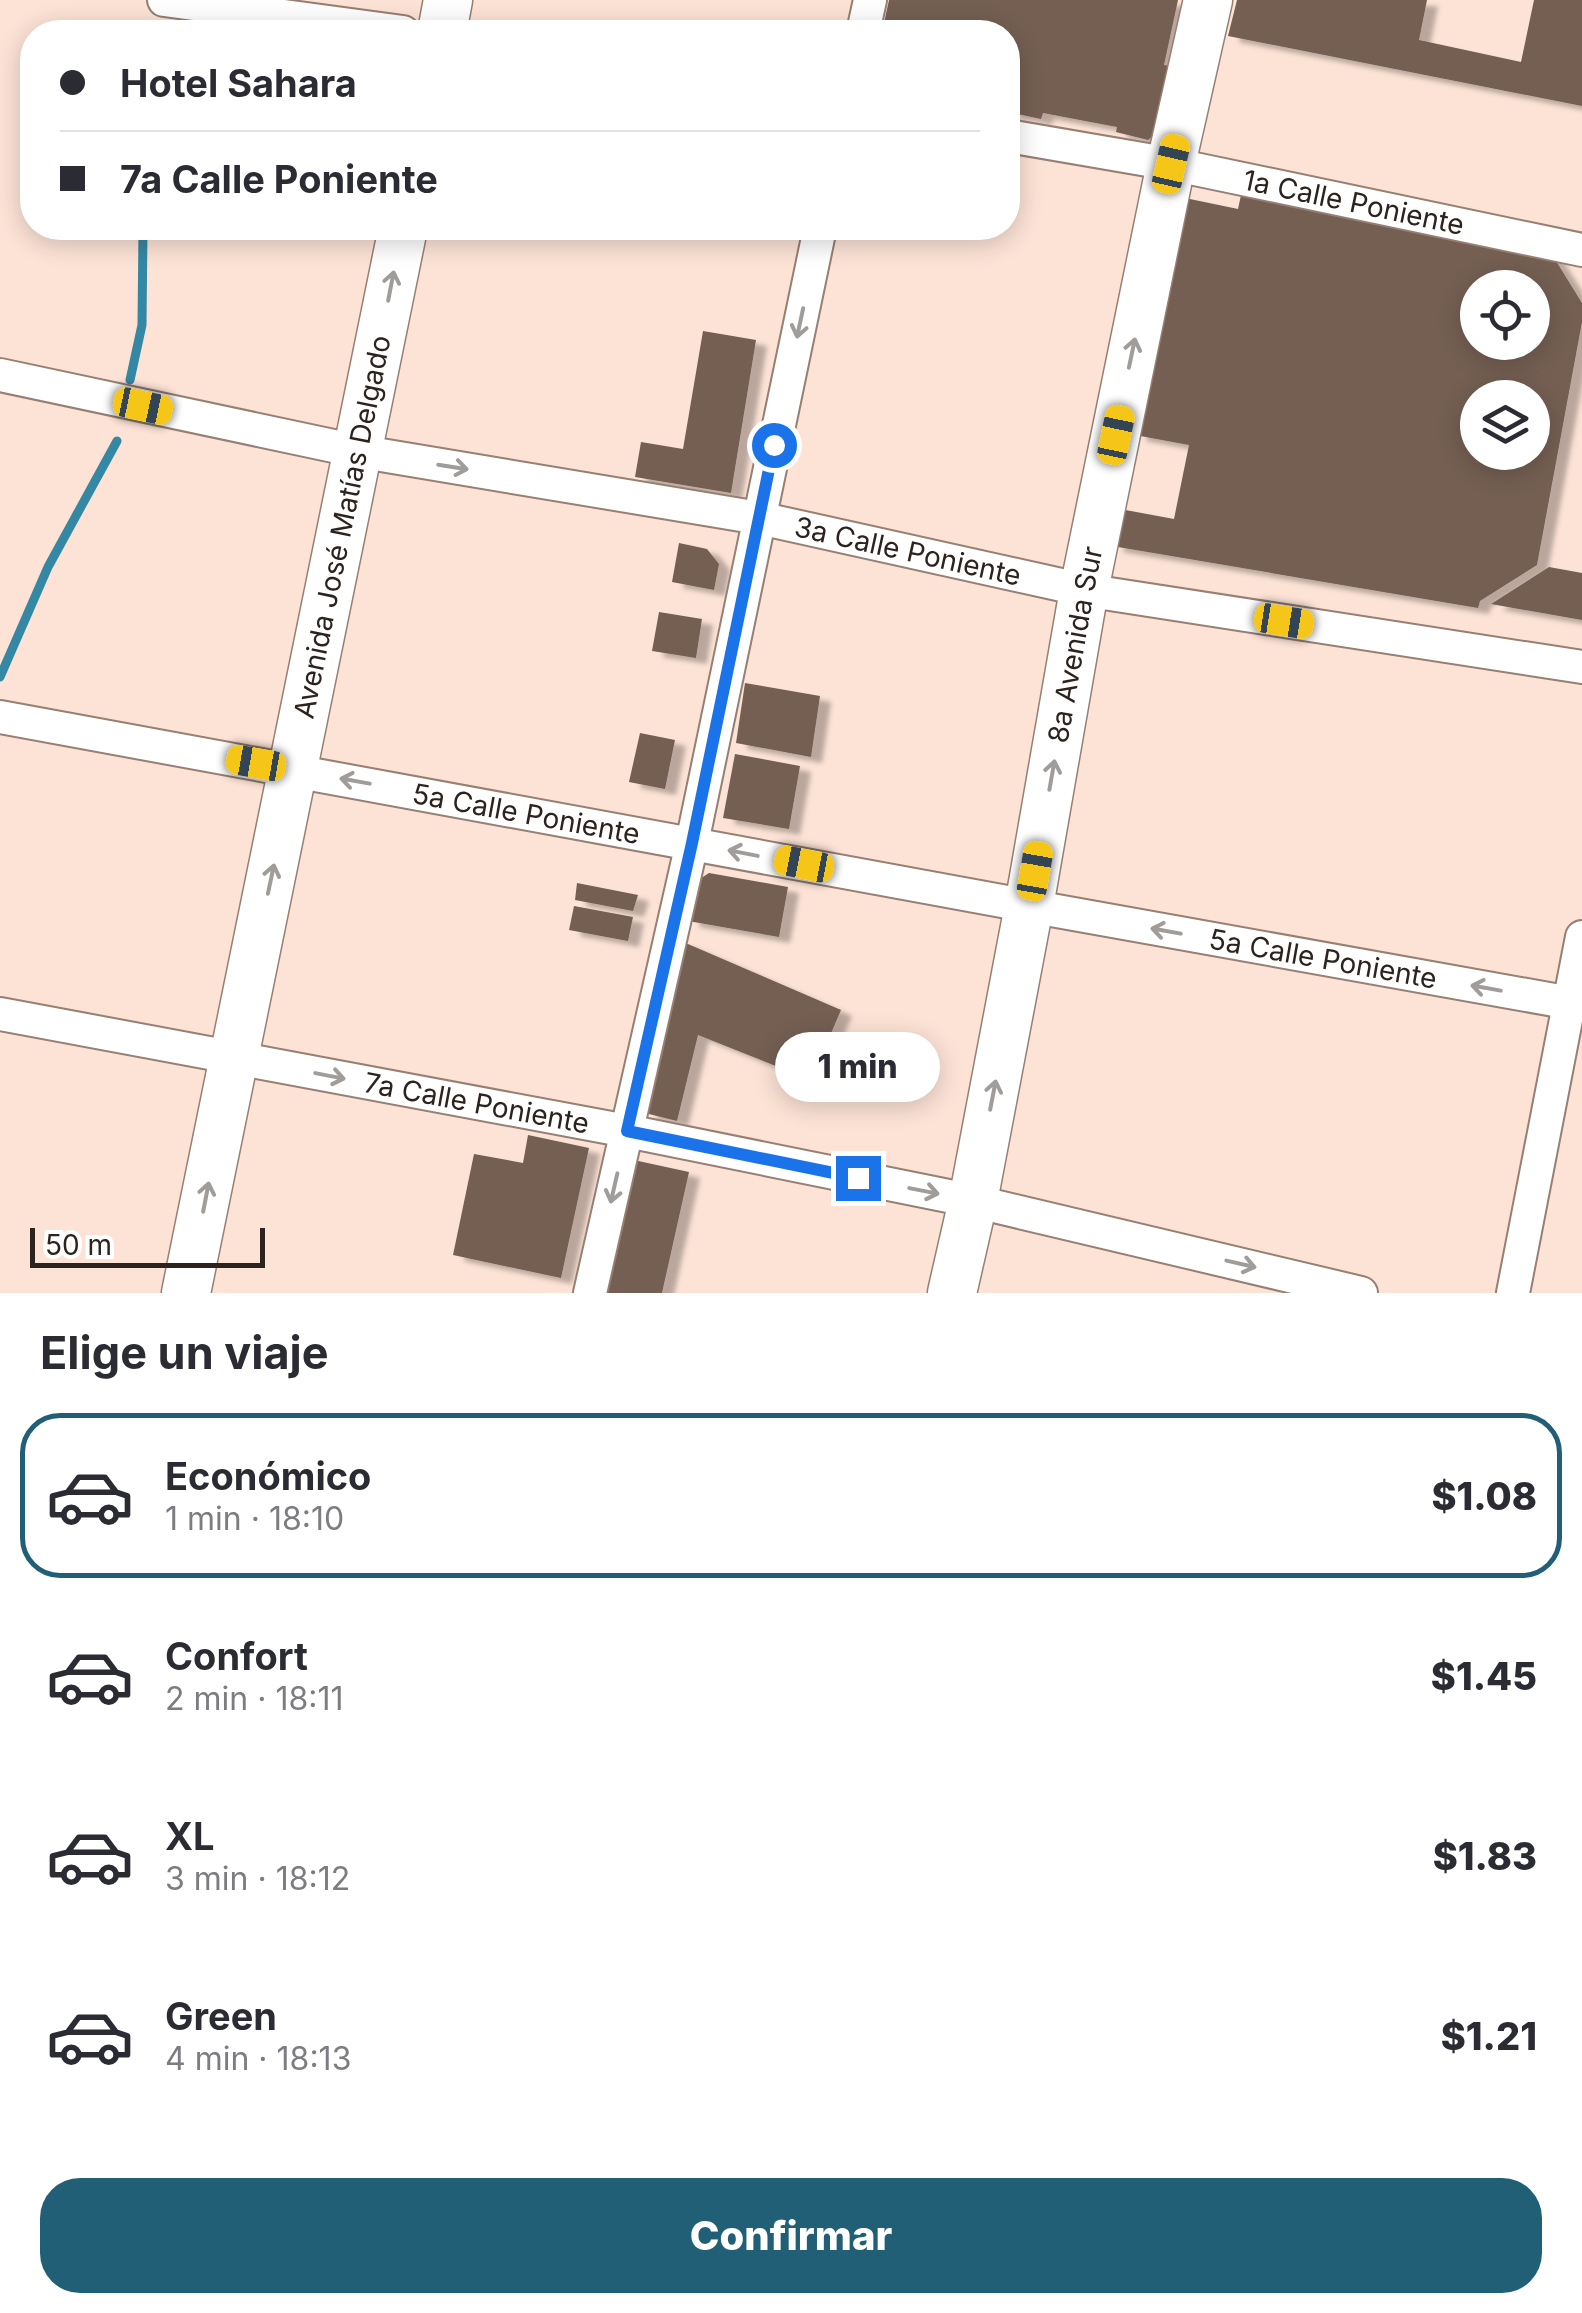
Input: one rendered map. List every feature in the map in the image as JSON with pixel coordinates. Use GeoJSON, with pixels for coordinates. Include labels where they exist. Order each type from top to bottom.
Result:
{"type":"FeatureCollection","features":[{"type":"Feature","properties":{"kind":"street"},"geometry":{"type":"LineString","coordinates":[[164,0],[313,20]]}},
{"type":"Feature","properties":{"kind":"street","name":"8a Avenida Sur"},"geometry":{"type":"LineString","coordinates":[[952,1293],[1029,906],[1084,590],[1208,0]]}},
{"type":"Feature","properties":{"kind":"street","name":"1a Calle Poniente"},"geometry":{"type":"LineString","coordinates":[[1020,138],[1171,164],[1582,250]]}},
{"type":"Feature","properties":{"kind":"street","name":"Avenida José Matías Delgado"},"geometry":{"type":"LineString","coordinates":[[186,1293],[400,240]]}},
{"type":"Feature","properties":{"kind":"street"},"geometry":{"type":"LineString","coordinates":[[590,1293],[692,843],[817,240]]}},
{"type":"Feature","properties":{"kind":"street","name":"3a Calle Poniente"},"geometry":{"type":"LineString","coordinates":[[0,376],[357,451],[759,518],[1084,590],[1582,667]]}},
{"type":"Feature","properties":{"kind":"street","name":"5a Calle Poniente"},"geometry":{"type":"LineString","coordinates":[[0,717],[1576,1004]]}},
{"type":"Feature","properties":{"kind":"street"},"geometry":{"type":"LineString","coordinates":[[1513,1293],[1576,1004],[1582,937]]}},
{"type":"Feature","properties":{"kind":"street","name":"7a Calle Poniente"},"geometry":{"type":"LineString","coordinates":[[0,1014],[627,1131],[973,1201],[1361,1293]]}},
{"type":"Feature","properties":{"kind":"building"},"geometry":{"type":"Polygon","coordinates":[[[889,0],[1178,0],[1164,65],[1170,66],[1155,134],[1148,140],[1116,132],[1117,127],[1043,113],[1041,119],[1020,115],[1020,20],[885,20],[889,0]]]}},
{"type":"Feature","properties":{"kind":"building"},"geometry":{"type":"Polygon","coordinates":[[[1237,0],[1427,0],[1419,40],[1521,62],[1534,0],[1582,0],[1582,106],[1228,36],[1237,0]]]}},
{"type":"Feature","properties":{"kind":"building"},"geometry":{"type":"Polygon","coordinates":[[[1243,186],[1548,248],[1582,303],[1582,322],[1537,565],[1480,601],[1478,608],[1112,546],[1120,509],[1174,519],[1189,445],[1135,435],[1185,198],[1238,209],[1243,186]]]}},
{"type":"Feature","properties":{"kind":"building"},"geometry":{"type":"Polygon","coordinates":[[[703,331],[756,340],[731,493],[635,477],[641,442],[683,449],[703,331]]]}},
{"type":"Feature","properties":{"kind":"building"},"geometry":{"type":"Polygon","coordinates":[[[679,543],[707,549],[719,564],[714,590],[672,582],[679,543]]]}},
{"type":"Feature","properties":{"kind":"building"},"geometry":{"type":"Polygon","coordinates":[[[1549,567],[1582,573],[1582,620],[1491,604],[1549,567]]]}},
{"type":"Feature","properties":{"kind":"building"},"geometry":{"type":"Polygon","coordinates":[[[659,612],[702,619],[696,658],[652,651],[659,612]]]}},
{"type":"Feature","properties":{"kind":"building"},"geometry":{"type":"Polygon","coordinates":[[[745,683],[820,696],[811,757],[736,743],[745,683]]]}},
{"type":"Feature","properties":{"kind":"building"},"geometry":{"type":"Polygon","coordinates":[[[640,733],[675,740],[665,789],[629,782],[640,733]]]}},
{"type":"Feature","properties":{"kind":"building"},"geometry":{"type":"Polygon","coordinates":[[[735,754],[800,766],[789,829],[723,818],[735,754]]]}},
{"type":"Feature","properties":{"kind":"building"},"geometry":{"type":"Polygon","coordinates":[[[709,873],[788,887],[779,937],[688,921],[695,882],[709,873]]]}},
{"type":"Feature","properties":{"kind":"building"},"geometry":{"type":"Polygon","coordinates":[[[577,883],[638,895],[633,911],[575,900],[577,883]]]}},
{"type":"Feature","properties":{"kind":"building"},"geometry":{"type":"Polygon","coordinates":[[[574,906],[633,917],[628,941],[569,930],[574,906]]]}},
{"type":"Feature","properties":{"kind":"building"},"geometry":{"type":"Polygon","coordinates":[[[681,941],[841,1010],[811,1080],[698,1035],[677,1121],[645,1113],[681,941]]]}},
{"type":"Feature","properties":{"kind":"building"},"geometry":{"type":"Polygon","coordinates":[[[528,1135],[589,1148],[561,1278],[453,1255],[474,1154],[523,1163],[528,1135]]]}},
{"type":"Feature","properties":{"kind":"building"},"geometry":{"type":"Polygon","coordinates":[[[629,1159],[689,1172],[662,1293],[599,1293],[629,1159]]]}},
{"type":"Feature","properties":{"kind":"waterway"},"geometry":{"type":"LineString","coordinates":[[130,380],[142,325],[143,240]]}},
{"type":"Feature","properties":{"kind":"waterway"},"geometry":{"type":"LineString","coordinates":[[0,677],[48,567],[117,441]]}},
{"type":"Feature","properties":{"kind":"route"},"geometry":{"type":"LineString","coordinates":[[774,445],[692,843],[627,1131],[858,1178]]}}]}
